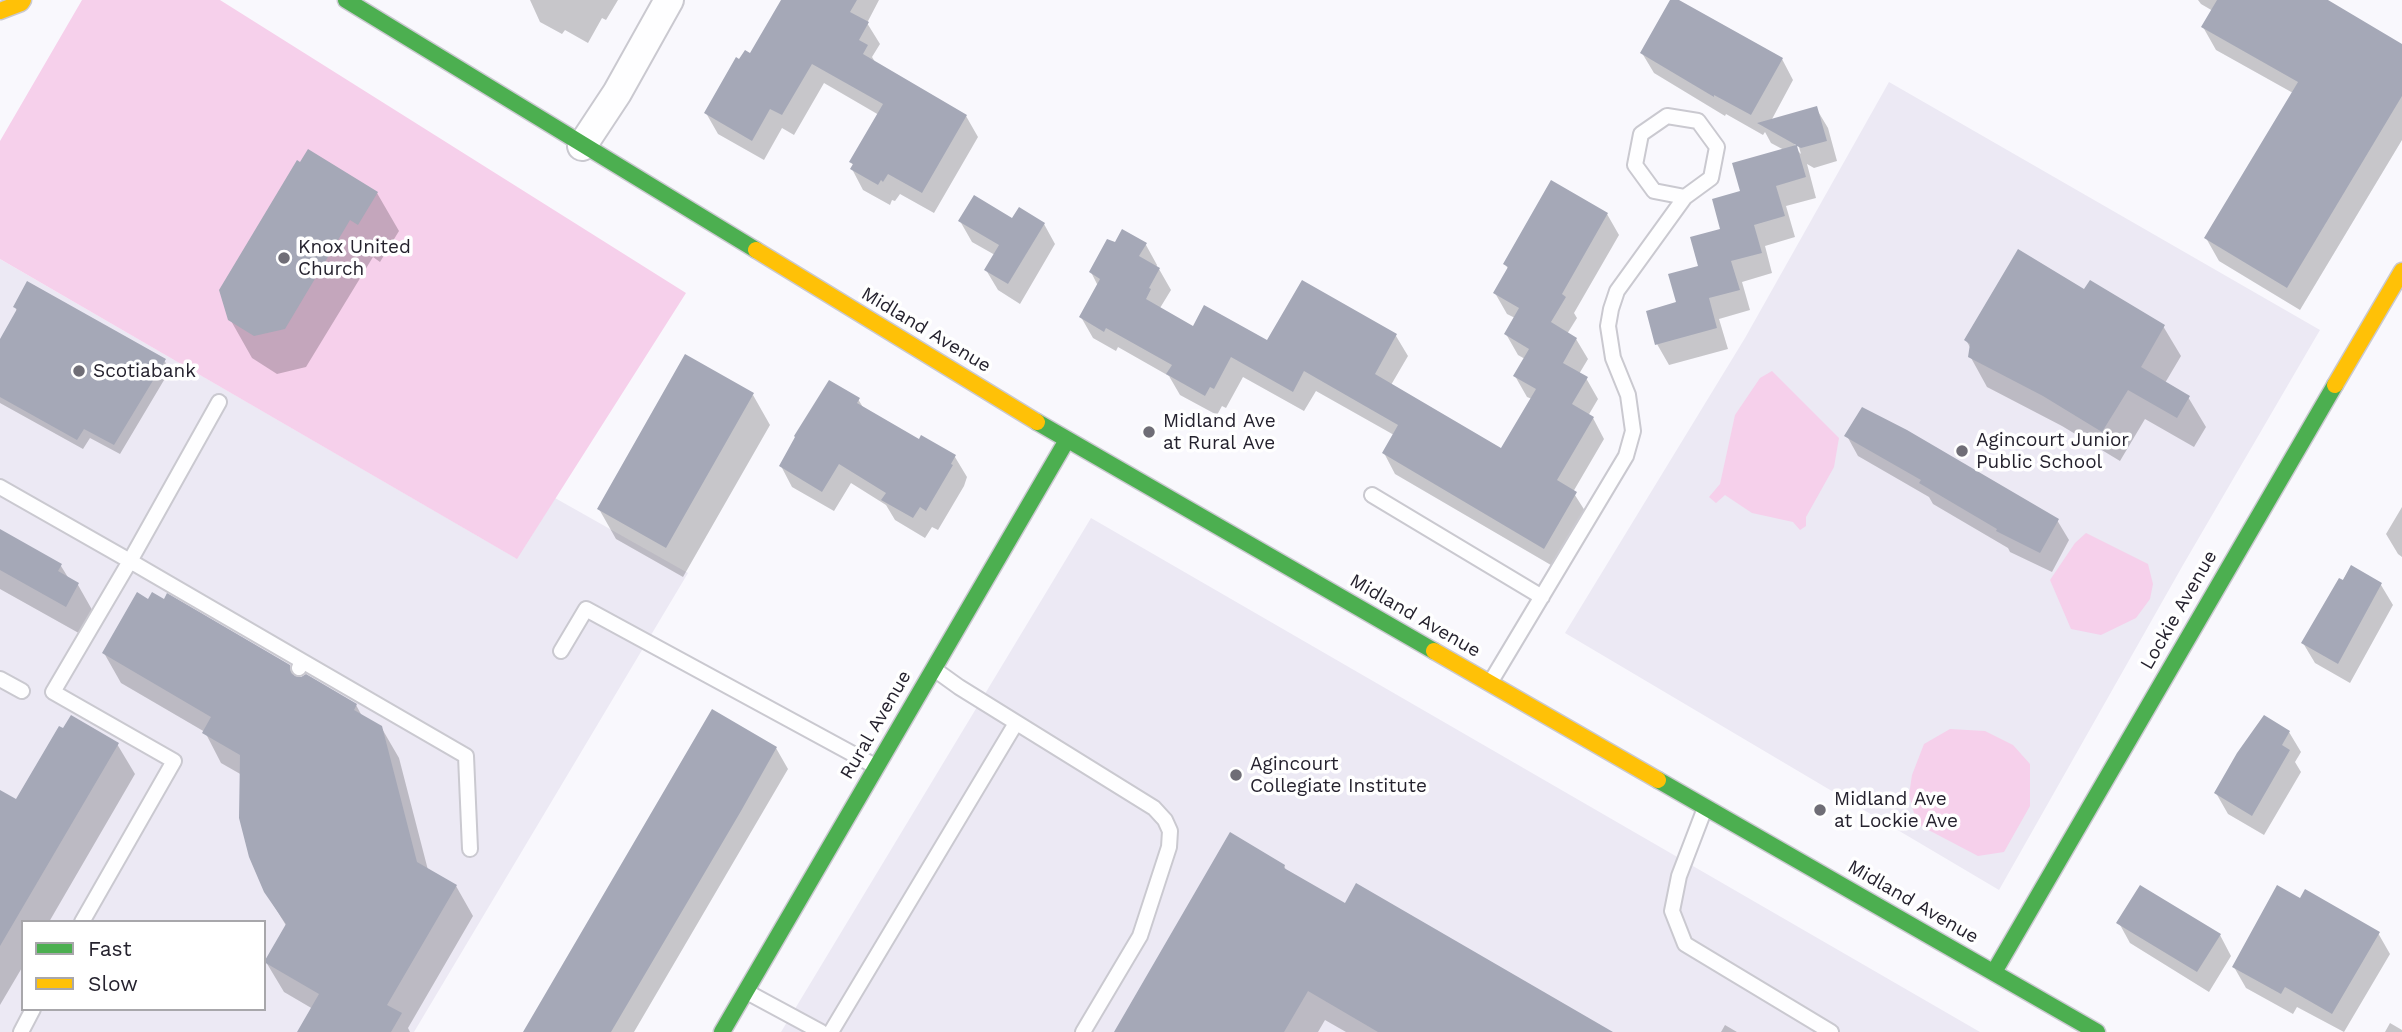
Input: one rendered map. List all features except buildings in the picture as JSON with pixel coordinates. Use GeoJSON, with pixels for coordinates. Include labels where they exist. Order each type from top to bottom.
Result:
{"type":"FeatureCollection","features":[{"type":"Feature","properties":{"kind":"main road"},"geometry":{"type":"LineString","coordinates":[[0,12],[23,0]]}},
{"type":"Feature","properties":{"kind":"main road","name":"Midland Avenue"},"geometry":{"type":"LineString","coordinates":[[345,0],[1067,440],[2097,1032]]}},
{"type":"Feature","properties":{"kind":"main road","name":"Lockie Avenue"},"geometry":{"type":"LineString","coordinates":[[1994,972],[2402,271]]}},
{"type":"Feature","properties":{"kind":"main road","name":"Rural Avenue"},"geometry":{"type":"LineString","coordinates":[[722,1032],[1067,440]]}},
{"type":"Feature","properties":{"kind":"street"},"geometry":{"type":"LineString","coordinates":[[582,146],[617,93],[669,0]]}},
{"type":"Feature","properties":{"kind":"lane","name":"Midland Avenue"},"geometry":{"type":"LineString","coordinates":[[1490,683],[1626,456],[1633,431],[1628,395],[1613,359],[1608,326],[1611,309],[1618,291],[1685,197],[1711,178],[1717,147],[1698,121],[1667,116],[1641,134],[1635,165],[1654,191],[1685,197]]}},
{"type":"Feature","properties":{"kind":"lane"},"geometry":{"type":"LineString","coordinates":[[83,920],[174,761],[52,692],[130,561],[219,402]]}},
{"type":"Feature","properties":{"kind":"lane"},"geometry":{"type":"LineString","coordinates":[[0,487],[130,561],[301,664],[466,756],[470,849]]}},
{"type":"Feature","properties":{"kind":"lane"},"geometry":{"type":"LineString","coordinates":[[1372,495],[1542,597]]}},
{"type":"Feature","properties":{"kind":"lane"},"geometry":{"type":"LineString","coordinates":[[561,651],[586,608],[877,766]]}},
{"type":"Feature","properties":{"kind":"lane"},"geometry":{"type":"LineString","coordinates":[[933,668],[1154,808],[1165,820],[1170,831],[1168,847],[1140,936],[1083,1032]]}},
{"type":"Feature","properties":{"kind":"lane"},"geometry":{"type":"LineString","coordinates":[[0,679],[22,691]]}},
{"type":"Feature","properties":{"kind":"lane"},"geometry":{"type":"LineString","coordinates":[[831,1032],[1016,723]]}},
{"type":"Feature","properties":{"kind":"lane"},"geometry":{"type":"LineString","coordinates":[[1706,807],[1679,876],[1672,911],[1685,944],[1831,1032]]}},
{"type":"Feature","properties":{"kind":"lane"},"geometry":{"type":"LineString","coordinates":[[746,991],[821,1032]]}},
{"type":"Feature","properties":{"kind":"lane"},"geometry":{"type":"LineString","coordinates":[[21,1032],[32,1011]]}},
{"type":"Feature","properties":{"kind":"shaded area"},"geometry":{"type":"Polygon","coordinates":[[[82,0],[220,0],[686,293],[517,559],[0,259],[0,141],[82,0]]]}},
{"type":"Feature","properties":{"kind":"shaded area","name":"Agincourt Junior Public School"},"geometry":{"type":"Polygon","coordinates":[[[1889,82],[2320,330],[1999,890],[1565,633],[1745,338],[1889,82]]]}},
{"type":"Feature","properties":{"kind":"shaded area"},"geometry":{"type":"Polygon","coordinates":[[[0,259],[516,558],[555,498],[688,573],[414,1032],[0,1032],[0,259]]]}},
{"type":"Feature","properties":{"kind":"shaded area"},"geometry":{"type":"Polygon","coordinates":[[[1772,371],[1839,438],[1834,467],[1806,517],[1806,526],[1800,530],[1793,522],[1752,513],[1725,495],[1716,503],[1709,497],[1720,484],[1735,415],[1760,378],[1772,371]]]}},
{"type":"Feature","properties":{"kind":"shaded area","name":"Agincourt Collegiate Institute"},"geometry":{"type":"Polygon","coordinates":[[[1091,518],[1980,1032],[781,1032],[1091,518]]]}},
{"type":"Feature","properties":{"kind":"shaded area"},"geometry":{"type":"Polygon","coordinates":[[[2086,533],[2148,564],[2153,584],[2150,599],[2136,618],[2101,635],[2071,629],[2050,580],[2075,543],[2086,533]]]}},
{"type":"Feature","properties":{"kind":"shaded area"},"geometry":{"type":"Polygon","coordinates":[[[1950,729],[1985,731],[2013,745],[2030,764],[2030,806],[2004,852],[1978,856],[1917,824],[1909,795],[1912,775],[1924,744],[1950,729]]]}},
{"type":"Feature","properties":{"kind":"traffic: fast"},"geometry":{"type":"LineString","coordinates":[[346,0],[756,250]]}},
{"type":"Feature","properties":{"kind":"traffic: fast"},"geometry":{"type":"LineString","coordinates":[[1994,972],[2335,385]]}},
{"type":"Feature","properties":{"kind":"traffic: fast"},"geometry":{"type":"LineString","coordinates":[[1037,422],[1434,651]]}},
{"type":"Feature","properties":{"kind":"traffic: fast"},"geometry":{"type":"LineString","coordinates":[[722,1032],[1067,440]]}},
{"type":"Feature","properties":{"kind":"traffic: fast"},"geometry":{"type":"LineString","coordinates":[[1658,780],[2097,1032]]}},
{"type":"Feature","properties":{"kind":"traffic: slow"},"geometry":{"type":"LineString","coordinates":[[0,11],[23,0]]}},
{"type":"Feature","properties":{"kind":"traffic: slow"},"geometry":{"type":"LineString","coordinates":[[756,250],[1037,422]]}},
{"type":"Feature","properties":{"kind":"traffic: slow"},"geometry":{"type":"LineString","coordinates":[[2335,385],[2402,271]]}},
{"type":"Feature","properties":{"kind":"traffic: slow"},"geometry":{"type":"LineString","coordinates":[[1434,651],[1658,780]]}},
{"type":"Feature","properties":{"kind":"place","name":"Knox United Church"},"geometry":{"type":"Point","coordinates":[284,258]}},
{"type":"Feature","properties":{"kind":"place","name":"Scotiabank"},"geometry":{"type":"Point","coordinates":[79,371]}},
{"type":"Feature","properties":{"kind":"place","name":"Midland Ave at Rural Ave"},"geometry":{"type":"Point","coordinates":[1149,432]}},
{"type":"Feature","properties":{"kind":"place","name":"Agincourt Junior Public School"},"geometry":{"type":"Point","coordinates":[1962,451]}},
{"type":"Feature","properties":{"kind":"place","name":"Agincourt Collegiate Institute"},"geometry":{"type":"Point","coordinates":[1236,775]}},
{"type":"Feature","properties":{"kind":"place","name":"Midland Ave at Lockie Ave"},"geometry":{"type":"Point","coordinates":[1820,810]}}]}
